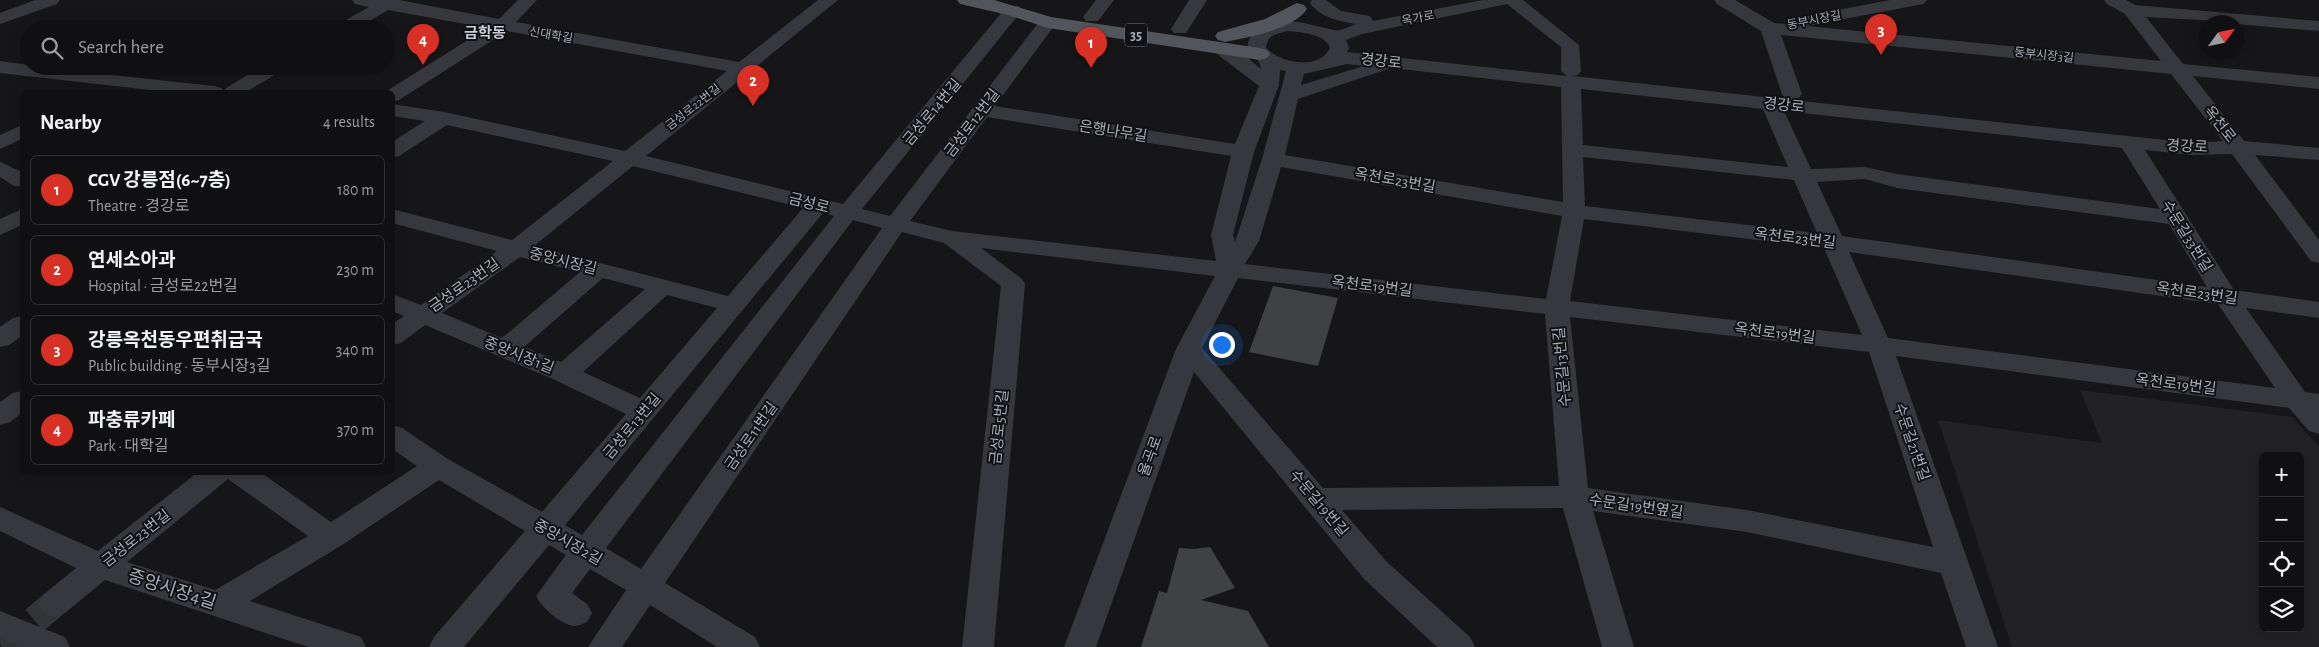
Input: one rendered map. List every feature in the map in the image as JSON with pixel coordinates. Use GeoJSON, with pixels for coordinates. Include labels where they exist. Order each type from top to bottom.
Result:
{"type":"FeatureCollection","features":[{"type":"Feature","properties":{"kind":"main road","name":"35"},"geometry":{"type":"LineString","coordinates":[[968,0],[1013,10],[1048,22],[1221,41]]}},
{"type":"Feature","properties":{"kind":"main road"},"geometry":{"type":"LineString","coordinates":[[1221,41],[1285,19],[1305,8]]}},
{"type":"Feature","properties":{"kind":"main road","name":"35"},"geometry":{"type":"LineString","coordinates":[[1013,10],[1056,12],[1180,29],[1261,50]]}},
{"type":"Feature","properties":{"kind":"street"},"geometry":{"type":"LineString","coordinates":[[2,16],[51,0]]}},
{"type":"Feature","properties":{"kind":"street","name":"신대학길"},"geometry":{"type":"LineString","coordinates":[[360,0],[389,3],[501,27],[742,68]]}},
{"type":"Feature","properties":{"kind":"street"},"geometry":{"type":"LineString","coordinates":[[395,94],[501,27],[528,0]]}},
{"type":"Feature","properties":{"kind":"street","name":"금성로22번길"},"geometry":{"type":"LineString","coordinates":[[628,158],[829,0]]}},
{"type":"Feature","properties":{"kind":"street"},"geometry":{"type":"LineString","coordinates":[[1092,17],[1105,0]]}},
{"type":"Feature","properties":{"kind":"street"},"geometry":{"type":"LineString","coordinates":[[1180,29],[1198,0]]}},
{"type":"Feature","properties":{"kind":"street","name":"옥가로"},"geometry":{"type":"LineString","coordinates":[[1334,48],[1358,29],[1371,23],[1474,0]]}},
{"type":"Feature","properties":{"kind":"street","name":"옥가로"},"geometry":{"type":"LineString","coordinates":[[1310,28],[1371,23],[1495,3],[1502,0]]}},
{"type":"Feature","properties":{"kind":"street","name":"수문길13번길"},"geometry":{"type":"LineString","coordinates":[[1512,0],[1570,45],[1574,211],[1557,308],[1574,497],[1618,647]]}},
{"type":"Feature","properties":{"kind":"street"},"geometry":{"type":"LineString","coordinates":[[1723,0],[1769,28],[1792,94]]}},
{"type":"Feature","properties":{"kind":"street","name":"동부시장길"},"geometry":{"type":"LineString","coordinates":[[1769,28],[1918,0]]}},
{"type":"Feature","properties":{"kind":"street","name":"옥천로"},"geometry":{"type":"LineString","coordinates":[[2113,0],[2131,10],[2238,147],[2319,256]]}},
{"type":"Feature","properties":{"kind":"street"},"geometry":{"type":"LineString","coordinates":[[359,20],[389,3]]}},
{"type":"Feature","properties":{"kind":"street"},"geometry":{"type":"LineString","coordinates":[[1261,50],[1285,66],[1307,67],[1334,48],[1310,28],[1305,8]]}},
{"type":"Feature","properties":{"kind":"street"},"geometry":{"type":"LineString","coordinates":[[1305,8],[1310,28]]}},
{"type":"Feature","properties":{"kind":"street"},"geometry":{"type":"LineString","coordinates":[[1261,50],[1270,30],[1305,8],[1371,23],[1375,39],[1394,58]]}},
{"type":"Feature","properties":{"kind":"street","name":"금성로14번길"},"geometry":{"type":"LineString","coordinates":[[576,613],[552,596],[848,212],[1013,10]]}},
{"type":"Feature","properties":{"kind":"street"},"geometry":{"type":"LineString","coordinates":[[2131,10],[2319,26]]}},
{"type":"Feature","properties":{"kind":"street","name":"금성로12번길"},"geometry":{"type":"LineString","coordinates":[[896,224],[1048,22]]}},
{"type":"Feature","properties":{"kind":"street","name":"동부시장3길"},"geometry":{"type":"LineString","coordinates":[[1769,28],[2319,83]]}},
{"type":"Feature","properties":{"kind":"street"},"geometry":{"type":"LineString","coordinates":[[1221,41],[1228,52],[1269,85]]}},
{"type":"Feature","properties":{"kind":"street","name":"경강로"},"geometry":{"type":"LineString","coordinates":[[1334,48],[1347,58],[1394,58],[1571,76],[1792,94],[2180,134],[2238,147]]}},
{"type":"Feature","properties":{"kind":"street"},"geometry":{"type":"LineString","coordinates":[[1230,270],[1222,235],[1243,152],[1269,85],[1271,65],[1261,50]]}},
{"type":"Feature","properties":{"kind":"street"},"geometry":{"type":"LineString","coordinates":[[1290,95],[1394,58]]}},
{"type":"Feature","properties":{"kind":"street","name":"율곡로"},"geometry":{"type":"LineString","coordinates":[[1080,647],[1189,350],[1247,241],[1273,159],[1294,74],[1297,70],[1307,67]]}},
{"type":"Feature","properties":{"kind":"street"},"geometry":{"type":"LineString","coordinates":[[0,68],[20,70]]}},
{"type":"Feature","properties":{"kind":"street"},"geometry":{"type":"LineString","coordinates":[[66,75],[197,90]]}},
{"type":"Feature","properties":{"kind":"street"},"geometry":{"type":"LineString","coordinates":[[236,90],[261,75]]}},
{"type":"Feature","properties":{"kind":"street","name":"경강로"},"geometry":{"type":"LineString","coordinates":[[1571,76],[1770,104],[2193,149],[2238,147],[2319,154]]}},
{"type":"Feature","properties":{"kind":"street"},"geometry":{"type":"LineString","coordinates":[[104,90],[122,81]]}},
{"type":"Feature","properties":{"kind":"street","name":"수문길21번길"},"geometry":{"type":"LineString","coordinates":[[1770,104],[1810,175],[1831,242],[1879,345],[1982,647]]}},
{"type":"Feature","properties":{"kind":"street","name":"금성로"},"geometry":{"type":"LineString","coordinates":[[395,110],[444,118],[628,158],[952,238],[1230,270]]}},
{"type":"Feature","properties":{"kind":"street","name":"은행나무길"},"geometry":{"type":"LineString","coordinates":[[982,110],[1243,152]]}},
{"type":"Feature","properties":{"kind":"street"},"geometry":{"type":"LineString","coordinates":[[395,150],[444,118]]}},
{"type":"Feature","properties":{"kind":"street"},"geometry":{"type":"LineString","coordinates":[[0,143],[20,132]]}},
{"type":"Feature","properties":{"kind":"street","name":"수문길33번길"},"geometry":{"type":"LineString","coordinates":[[2129,142],[2226,297],[2308,401],[2319,424]]}},
{"type":"Feature","properties":{"kind":"street"},"geometry":{"type":"LineString","coordinates":[[1573,150],[1810,175],[1874,187],[1896,181],[2177,218]]}},
{"type":"Feature","properties":{"kind":"street","name":"금성로23번길"},"geometry":{"type":"LineString","coordinates":[[395,334],[515,249],[628,158]]}},
{"type":"Feature","properties":{"kind":"street","name":"옥천로23번길"},"geometry":{"type":"LineString","coordinates":[[1273,159],[1574,211],[1831,242],[2319,310]]}},
{"type":"Feature","properties":{"kind":"street"},"geometry":{"type":"LineString","coordinates":[[0,168],[20,180]]}},
{"type":"Feature","properties":{"kind":"street","name":"금성로13번길"},"geometry":{"type":"LineString","coordinates":[[445,647],[818,205]]}},
{"type":"Feature","properties":{"kind":"street"},"geometry":{"type":"LineString","coordinates":[[0,228],[20,217]]}},
{"type":"Feature","properties":{"kind":"street","name":"중앙시장길"},"geometry":{"type":"LineString","coordinates":[[395,217],[734,305]]}},
{"type":"Feature","properties":{"kind":"street","name":"금성로11번길"},"geometry":{"type":"LineString","coordinates":[[604,647],[896,224]]}},
{"type":"Feature","properties":{"kind":"street","name":"금성로5번길"},"geometry":{"type":"LineString","coordinates":[[952,238],[1013,284],[978,647]]}},
{"type":"Feature","properties":{"kind":"street"},"geometry":{"type":"LineString","coordinates":[[505,350],[598,270]]}},
{"type":"Feature","properties":{"kind":"street","name":"옥천로19번길"},"geometry":{"type":"LineString","coordinates":[[1230,270],[1879,345],[2308,401]]}},
{"type":"Feature","properties":{"kind":"street"},"geometry":{"type":"LineString","coordinates":[[564,374],[662,287]]}},
{"type":"Feature","properties":{"kind":"street","name":"중앙시장1길"},"geometry":{"type":"LineString","coordinates":[[395,303],[564,374],[644,411]]}},
{"type":"Feature","properties":{"kind":"street"},"geometry":{"type":"LineString","coordinates":[[0,339],[20,325]]}},
{"type":"Feature","properties":{"kind":"street","name":"수문길19번길"},"geometry":{"type":"LineString","coordinates":[[1189,350],[1375,570],[1458,647]]}},
{"type":"Feature","properties":{"kind":"street","name":"중앙시장2길"},"geometry":{"type":"LineString","coordinates":[[395,437],[438,466],[647,587],[744,647]]}},
{"type":"Feature","properties":{"kind":"street"},"geometry":{"type":"LineString","coordinates":[[219,604],[331,537],[438,466]]}},
{"type":"Feature","properties":{"kind":"street","name":"금성로23번길"},"geometry":{"type":"LineString","coordinates":[[54,604],[214,475]]}},
{"type":"Feature","properties":{"kind":"street"},"geometry":{"type":"LineString","coordinates":[[242,475],[331,537]]}},
{"type":"Feature","properties":{"kind":"street","name":"수문길19번옆길"},"geometry":{"type":"LineString","coordinates":[[1315,499],[1574,497],[1747,521],[1953,563]]}},
{"type":"Feature","properties":{"kind":"street","name":"중앙시장4길"},"geometry":{"type":"LineString","coordinates":[[0,518],[100,566],[350,647]]}},
{"type":"Feature","properties":{"kind":"street"},"geometry":{"type":"LineString","coordinates":[[0,624],[54,647]]}},
{"type":"Feature","properties":{"kind":"shaded area"},"geometry":{"type":"Polygon","coordinates":[[[2080,390],[2292,417],[2319,447],[2319,647],[2012,647],[1938,420],[2102,443],[2080,390]]]}},
{"type":"Feature","properties":{"kind":"building"},"geometry":{"type":"Polygon","coordinates":[[[1273,286],[1338,298],[1318,366],[1249,352],[1273,286]]]}},
{"type":"Feature","properties":{"kind":"building"},"geometry":{"type":"Polygon","coordinates":[[[1210,547],[1235,588],[1201,600],[1248,611],[1269,647],[1141,647],[1159,591],[1167,593],[1179,548],[1210,547]]]}},
{"type":"Feature","properties":{"kind":"tunnel"},"geometry":{"type":"LineString","coordinates":[[2,647],[54,604]]}},
{"type":"Feature","properties":{"kind":"place","name":"강릉옥천동우편취급국"},"geometry":{"type":"Point","coordinates":[1881,55]}},
{"type":"Feature","properties":{"kind":"place","name":"파충류카페"},"geometry":{"type":"Point","coordinates":[423,65]}},
{"type":"Feature","properties":{"kind":"place","name":"CGV 강릉점(6~7층)"},"geometry":{"type":"Point","coordinates":[1091,68]}},
{"type":"Feature","properties":{"kind":"place","name":"연세소아과"},"geometry":{"type":"Point","coordinates":[753,106]}},
{"type":"Feature","properties":{"kind":"district","name":"금학동"},"geometry":{"type":"Point","coordinates":[485,33]}}]}
